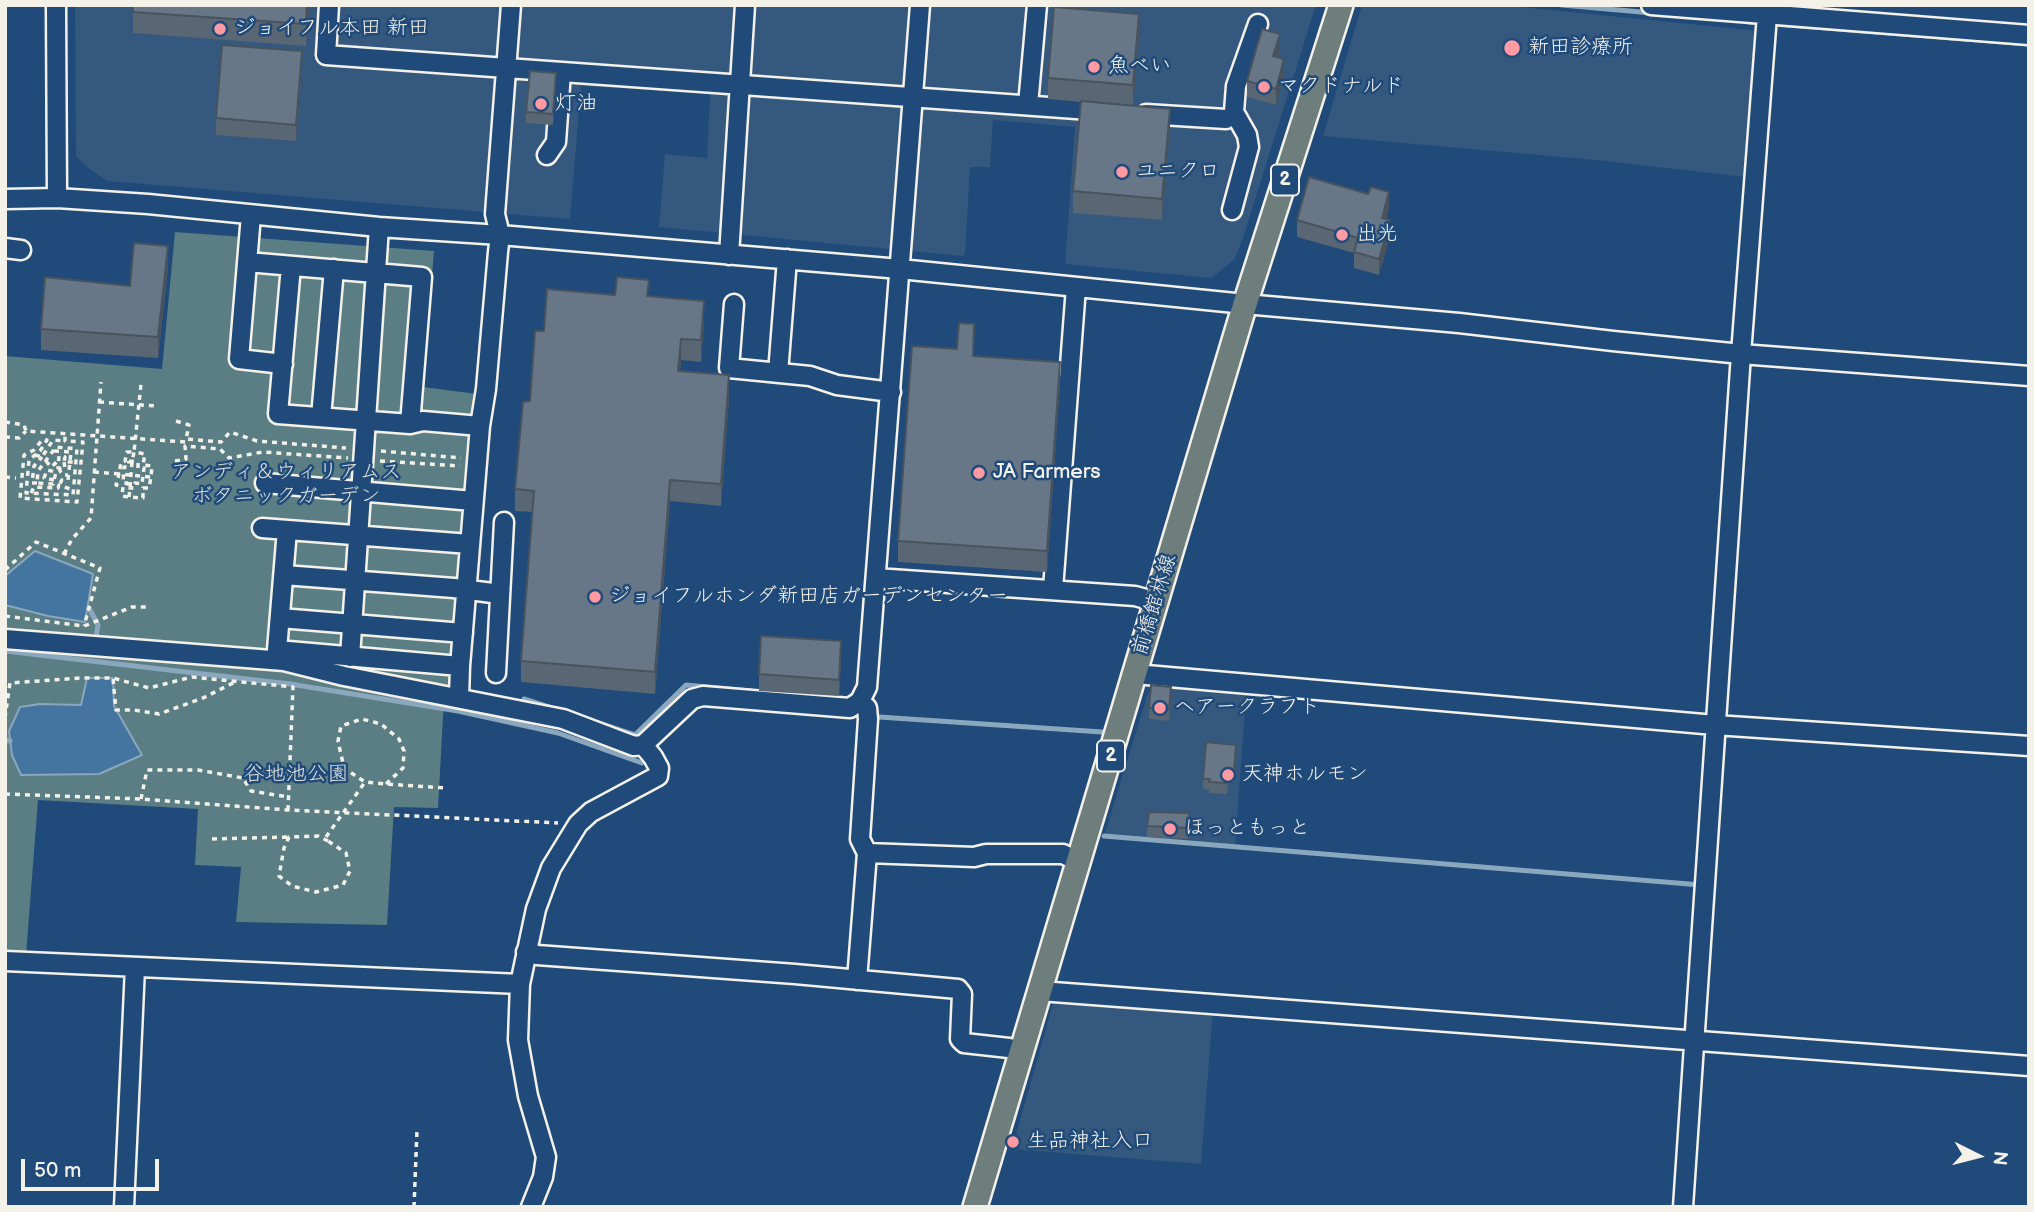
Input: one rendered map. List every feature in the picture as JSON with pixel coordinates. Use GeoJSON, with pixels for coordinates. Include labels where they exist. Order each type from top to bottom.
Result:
{"type":"FeatureCollection","features":[{"type":"Feature","properties":{"kind":"main road","name":"前橋館林線"},"geometry":{"type":"LineString","coordinates":[[975,1207],[1245,304],[1340,5]]}},
{"type":"Feature","properties":{"kind":"street"},"geometry":{"type":"LineString","coordinates":[[56,5],[57,198]]}},
{"type":"Feature","properties":{"kind":"street"},"geometry":{"type":"LineString","coordinates":[[329,5],[326,55],[1226,120]]}},
{"type":"Feature","properties":{"kind":"street"},"geometry":{"type":"LineString","coordinates":[[459,698],[473,501],[500,235],[495,214],[511,5]]}},
{"type":"Feature","properties":{"kind":"street"},"geometry":{"type":"LineString","coordinates":[[729,255],[745,5]]}},
{"type":"Feature","properties":{"kind":"street"},"geometry":{"type":"LineString","coordinates":[[5,639],[284,661],[344,676],[563,719],[634,746],[643,745],[692,699],[702,696],[850,708],[860,701],[867,687],[920,5]]}},
{"type":"Feature","properties":{"kind":"street"},"geometry":{"type":"LineString","coordinates":[[1028,106],[1037,5]]}},
{"type":"Feature","properties":{"kind":"street"},"geometry":{"type":"LineString","coordinates":[[1651,5],[2029,35]]}},
{"type":"Feature","properties":{"kind":"street"},"geometry":{"type":"LineString","coordinates":[[1683,1207],[1741,354],[1767,15]]}},
{"type":"Feature","properties":{"kind":"street"},"geometry":{"type":"LineString","coordinates":[[1232,210],[1249,147],[1247,135],[1234,112],[1236,86],[1258,24]]}},
{"type":"Feature","properties":{"kind":"street"},"geometry":{"type":"LineString","coordinates":[[547,155],[556,142],[561,72]]}},
{"type":"Feature","properties":{"kind":"street"},"geometry":{"type":"LineString","coordinates":[[5,199],[57,198],[158,205],[379,227],[787,259],[1459,323],[1741,354],[2029,376]]}},
{"type":"Feature","properties":{"kind":"street"},"geometry":{"type":"LineString","coordinates":[[251,215],[239,359],[283,364]]}},
{"type":"Feature","properties":{"kind":"street"},"geometry":{"type":"LineString","coordinates":[[351,657],[379,227]]}},
{"type":"Feature","properties":{"kind":"street"},"geometry":{"type":"LineString","coordinates":[[778,373],[787,259]]}},
{"type":"Feature","properties":{"kind":"street"},"geometry":{"type":"LineString","coordinates":[[247,262],[422,277],[410,424]]}},
{"type":"Feature","properties":{"kind":"street"},"geometry":{"type":"LineString","coordinates":[[290,266],[278,414],[410,424],[423,421],[480,426]]}},
{"type":"Feature","properties":{"kind":"street"},"geometry":{"type":"LineString","coordinates":[[321,417],[334,269]]}},
{"type":"Feature","properties":{"kind":"street"},"geometry":{"type":"LineString","coordinates":[[1053,589],[1076,287]]}},
{"type":"Feature","properties":{"kind":"street"},"geometry":{"type":"LineString","coordinates":[[734,304],[729,368],[810,376],[837,385],[891,391]]}},
{"type":"Feature","properties":{"kind":"street"},"geometry":{"type":"LineString","coordinates":[[265,483],[473,501]]}},
{"type":"Feature","properties":{"kind":"street"},"geometry":{"type":"LineString","coordinates":[[496,673],[504,522]]}},
{"type":"Feature","properties":{"kind":"street"},"geometry":{"type":"LineString","coordinates":[[262,528],[470,544]]}},
{"type":"Feature","properties":{"kind":"street"},"geometry":{"type":"LineString","coordinates":[[287,530],[277,650],[460,666]]}},
{"type":"Feature","properties":{"kind":"street"},"geometry":{"type":"LineString","coordinates":[[284,575],[500,594]]}},
{"type":"Feature","properties":{"kind":"street"},"geometry":{"type":"LineString","coordinates":[[876,578],[1135,596],[1157,602]]}},
{"type":"Feature","properties":{"kind":"street"},"geometry":{"type":"LineString","coordinates":[[280,618],[463,633]]}},
{"type":"Feature","properties":{"kind":"street"},"geometry":{"type":"LineString","coordinates":[[1135,674],[1716,725],[2029,746]]}},
{"type":"Feature","properties":{"kind":"street"},"geometry":{"type":"LineString","coordinates":[[857,980],[867,853],[860,839],[868,719],[867,708],[860,701]]}},
{"type":"Feature","properties":{"kind":"street"},"geometry":{"type":"LineString","coordinates":[[531,1207],[543,1177],[546,1157],[528,1096],[518,1040],[520,984],[536,909],[551,868],[578,824],[591,812],[658,776],[659,768],[643,745]]}},
{"type":"Feature","properties":{"kind":"street"},"geometry":{"type":"LineString","coordinates":[[867,853],[974,858],[986,854],[1063,854],[1079,862]]}},
{"type":"Feature","properties":{"kind":"street"},"geometry":{"type":"LineString","coordinates":[[526,952],[958,989],[962,994],[960,1038],[964,1043],[1009,1048],[1021,1054]]}},
{"type":"Feature","properties":{"kind":"street"},"geometry":{"type":"LineString","coordinates":[[5,961],[520,984]]}},
{"type":"Feature","properties":{"kind":"street"},"geometry":{"type":"LineString","coordinates":[[124,1207],[135,967]]}},
{"type":"Feature","properties":{"kind":"street"},"geometry":{"type":"LineString","coordinates":[[1040,991],[2029,1066]]}},
{"type":"Feature","properties":{"kind":"path"},"geometry":{"type":"LineString","coordinates":[[64,554],[72,539],[90,518],[100,382]]}},
{"type":"Feature","properties":{"kind":"path"},"geometry":{"type":"LineString","coordinates":[[129,496],[141,384]]}},
{"type":"Feature","properties":{"kind":"path"},"geometry":{"type":"LineString","coordinates":[[99,402],[156,406]]}},
{"type":"Feature","properties":{"kind":"path"},"geometry":{"type":"LineString","coordinates":[[174,461],[186,459],[189,425],[176,421]]}},
{"type":"Feature","properties":{"kind":"path"},"geometry":{"type":"LineString","coordinates":[[5,422],[24,425],[26,431]]}},
{"type":"Feature","properties":{"kind":"path"},"geometry":{"type":"LineString","coordinates":[[5,437],[19,438],[26,431],[220,442],[230,432],[257,441],[365,455],[477,463]]}},
{"type":"Feature","properties":{"kind":"path"},"geometry":{"type":"LineString","coordinates":[[65,434],[65,441]]}},
{"type":"Feature","properties":{"kind":"path"},"geometry":{"type":"LineString","coordinates":[[31,493],[34,487],[58,488],[61,480],[68,480],[65,457],[58,456],[53,484],[37,483],[38,471],[53,440],[83,442],[77,502],[20,498],[24,454],[34,450],[42,440],[47,440],[29,460],[26,493],[73,495],[77,449],[56,447],[44,459]]}},
{"type":"Feature","properties":{"kind":"path"},"geometry":{"type":"LineString","coordinates":[[186,442],[220,449],[229,458],[263,452],[365,455],[477,463]]}},
{"type":"Feature","properties":{"kind":"path"},"geometry":{"type":"LineString","coordinates":[[35,455],[44,459],[51,467],[65,468],[71,452],[54,451]]}},
{"type":"Feature","properties":{"kind":"path"},"geometry":{"type":"LineString","coordinates":[[130,488],[126,488],[127,483],[123,483],[121,474],[121,461],[125,461],[127,452],[145,454],[143,465],[152,466],[149,488],[143,488],[143,498],[122,496],[123,487],[116,485],[121,474],[124,467],[128,467],[129,461],[138,462],[138,468],[144,468],[142,484],[135,484],[134,488],[130,488]]}},
{"type":"Feature","properties":{"kind":"path"},"geometry":{"type":"LineString","coordinates":[[67,462],[76,463]]}},
{"type":"Feature","properties":{"kind":"path"},"geometry":{"type":"LineString","coordinates":[[58,467],[63,475],[68,475]]}},
{"type":"Feature","properties":{"kind":"path"},"geometry":{"type":"LineString","coordinates":[[54,480],[44,478],[47,470],[58,467]]}},
{"type":"Feature","properties":{"kind":"path"},"geometry":{"type":"LineString","coordinates":[[94,472],[151,477]]}},
{"type":"Feature","properties":{"kind":"path"},"geometry":{"type":"LineString","coordinates":[[5,477],[16,478]]}},
{"type":"Feature","properties":{"kind":"path"},"geometry":{"type":"LineString","coordinates":[[59,485],[74,490]]}},
{"type":"Feature","properties":{"kind":"path"},"geometry":{"type":"LineString","coordinates":[[5,570],[36,542],[100,568],[85,626]]}},
{"type":"Feature","properties":{"kind":"path"},"geometry":{"type":"LineString","coordinates":[[5,616],[85,626],[132,607],[149,607]]}},
{"type":"Feature","properties":{"kind":"path"},"geometry":{"type":"LineString","coordinates":[[5,718],[10,683],[113,678],[149,688],[192,677],[293,687],[288,810]]}},
{"type":"Feature","properties":{"kind":"path"},"geometry":{"type":"LineString","coordinates":[[113,678],[116,710],[159,714],[203,698],[237,681]]}},
{"type":"Feature","properties":{"kind":"path"},"geometry":{"type":"LineString","coordinates":[[386,784],[403,768],[404,751],[400,739],[381,723],[362,719],[341,726],[338,741],[344,768],[365,782],[386,784],[444,788]]}},
{"type":"Feature","properties":{"kind":"path"},"geometry":{"type":"LineString","coordinates":[[141,799],[147,770],[198,770],[243,778],[251,791],[288,797]]}},
{"type":"Feature","properties":{"kind":"path"},"geometry":{"type":"LineString","coordinates":[[328,841],[326,836],[365,782]]}},
{"type":"Feature","properties":{"kind":"path"},"geometry":{"type":"LineString","coordinates":[[5,794],[141,799],[288,810],[578,824]]}},
{"type":"Feature","properties":{"kind":"path"},"geometry":{"type":"LineString","coordinates":[[212,839],[318,836],[345,853],[350,871],[343,885],[316,892],[292,886],[279,876],[284,848],[289,837]]}},
{"type":"Feature","properties":{"kind":"path"},"geometry":{"type":"LineString","coordinates":[[414,1207],[417,1130]]}},
{"type":"Feature","properties":{"kind":"shaded area"},"geometry":{"type":"Polygon","coordinates":[[[75,5],[1316,5],[1243,238],[1234,260],[1211,278],[1065,264],[1075,127],[993,120],[990,167],[970,167],[963,256],[659,227],[665,154],[707,158],[710,93],[581,86],[570,219],[107,181],[76,156],[75,5]]]}},
{"type":"Feature","properties":{"kind":"shaded area"},"geometry":{"type":"Polygon","coordinates":[[[1362,5],[1501,5],[1760,31],[1745,177],[1596,160],[1323,136],[1362,5]]]}},
{"type":"Feature","properties":{"kind":"shaded area"},"geometry":{"type":"Polygon","coordinates":[[[35,551],[93,574],[85,622],[5,605],[5,576],[35,551]]]}},
{"type":"Feature","properties":{"kind":"shaded area"},"geometry":{"type":"Polygon","coordinates":[[[87,678],[113,678],[114,706],[142,755],[99,774],[21,775],[12,755],[9,731],[20,707],[40,704],[81,705],[87,678]]]}},
{"type":"Feature","properties":{"kind":"shaded area"},"geometry":{"type":"Polygon","coordinates":[[[1162,687],[1246,696],[1235,847],[1104,836],[1148,693],[1162,687]]]}},
{"type":"Feature","properties":{"kind":"shaded area"},"geometry":{"type":"Polygon","coordinates":[[[1055,997],[1213,1010],[1201,1164],[1012,1149],[1055,997]]]}},
{"type":"Feature","properties":{"kind":"green space","name":"アンディ＆ウィリアムス ボタニックガーデン"},"geometry":{"type":"Polygon","coordinates":[[[175,232],[434,251],[423,387],[477,394],[470,425],[453,683],[450,687],[443,689],[5,631],[5,356],[162,369],[175,232]]]}},
{"type":"Feature","properties":{"kind":"green space","name":"谷地池公園"},"geometry":{"type":"Polygon","coordinates":[[[5,644],[291,669],[444,699],[438,808],[394,807],[387,925],[236,922],[241,867],[195,865],[198,809],[38,800],[26,955],[5,953],[5,644]]]}},
{"type":"Feature","properties":{"kind":"building"},"geometry":{"type":"Polygon","coordinates":[[[133,5],[307,5],[306,24],[133,12],[133,5]]]}},
{"type":"Feature","properties":{"kind":"building","name":"魚べい"},"geometry":{"type":"Polygon","coordinates":[[[1054,7],[1139,14],[1133,85],[1048,78],[1054,7]]]}},
{"type":"Feature","properties":{"kind":"building"},"geometry":{"type":"Polygon","coordinates":[[[1262,29],[1280,34],[1273,56],[1284,59],[1276,89],[1247,81],[1262,29]]]}},
{"type":"Feature","properties":{"kind":"building"},"geometry":{"type":"Polygon","coordinates":[[[222,45],[302,51],[296,125],[216,118],[222,45]]]}},
{"type":"Feature","properties":{"kind":"building","name":"灯油"},"geometry":{"type":"Polygon","coordinates":[[[530,71],[556,73],[553,114],[526,112],[530,71]]]}},
{"type":"Feature","properties":{"kind":"building","name":"ユニクロ"},"geometry":{"type":"Polygon","coordinates":[[[1081,101],[1170,109],[1162,199],[1073,191],[1081,101]]]}},
{"type":"Feature","properties":{"kind":"building","name":"出光"},"geometry":{"type":"Polygon","coordinates":[[[1309,177],[1368,194],[1371,187],[1389,192],[1382,218],[1390,220],[1379,259],[1354,252],[1358,238],[1297,220],[1309,177]]]}},
{"type":"Feature","properties":{"kind":"building"},"geometry":{"type":"Polygon","coordinates":[[[134,243],[168,246],[158,337],[41,329],[45,277],[130,286],[134,243]]]}},
{"type":"Feature","properties":{"kind":"building"},"geometry":{"type":"Polygon","coordinates":[[[617,277],[649,280],[647,296],[704,301],[701,340],[681,339],[678,371],[729,375],[721,484],[670,480],[655,672],[521,661],[534,491],[515,489],[523,402],[530,401],[535,331],[544,331],[547,289],[615,295],[617,277]]]}},
{"type":"Feature","properties":{"kind":"building","name":"JA Farmers"},"geometry":{"type":"Polygon","coordinates":[[[959,323],[974,324],[973,356],[1060,362],[1047,551],[898,541],[912,346],[957,349],[959,323]]]}},
{"type":"Feature","properties":{"kind":"building"},"geometry":{"type":"Polygon","coordinates":[[[761,636],[841,641],[839,680],[759,674],[761,636]]]}},
{"type":"Feature","properties":{"kind":"building"},"geometry":{"type":"Polygon","coordinates":[[[1151,685],[1171,687],[1169,710],[1149,708],[1151,685]]]}},
{"type":"Feature","properties":{"kind":"building"},"geometry":{"type":"Polygon","coordinates":[[[1206,742],[1236,745],[1234,772],[1228,771],[1227,783],[1203,779],[1206,742]]]}},
{"type":"Feature","properties":{"kind":"building"},"geometry":{"type":"Polygon","coordinates":[[[1149,812],[1189,813],[1188,828],[1147,826],[1149,812]]]}},
{"type":"Feature","properties":{"kind":"waterway"},"geometry":{"type":"LineString","coordinates":[[1562,5],[1652,13]]}},
{"type":"Feature","properties":{"kind":"waterway"},"geometry":{"type":"LineString","coordinates":[[1749,22],[2029,44]]}},
{"type":"Feature","properties":{"kind":"waterway"},"geometry":{"type":"LineString","coordinates":[[89,608],[98,625],[95,645]]}},
{"type":"Feature","properties":{"kind":"waterway"},"geometry":{"type":"LineString","coordinates":[[5,651],[290,684],[458,711],[558,733],[642,763]]}},
{"type":"Feature","properties":{"kind":"waterway"},"geometry":{"type":"LineString","coordinates":[[524,699],[635,735],[686,685],[751,691]]}},
{"type":"Feature","properties":{"kind":"waterway"},"geometry":{"type":"LineString","coordinates":[[879,717],[1102,732]]}},
{"type":"Feature","properties":{"kind":"waterway"},"geometry":{"type":"LineString","coordinates":[[5,740],[10,741]]}},
{"type":"Feature","properties":{"kind":"waterway"},"geometry":{"type":"LineString","coordinates":[[1104,836],[1701,885]]}},
{"type":"Feature","properties":{"kind":"place","name":"ジョイフル本田 新田"},"geometry":{"type":"Point","coordinates":[220,29]}},
{"type":"Feature","properties":{"kind":"place","name":"新田診療所"},"geometry":{"type":"Point","coordinates":[1512,48]}},
{"type":"Feature","properties":{"kind":"place","name":"魚べい"},"geometry":{"type":"Point","coordinates":[1094,67]}},
{"type":"Feature","properties":{"kind":"place","name":"マクドナルド"},"geometry":{"type":"Point","coordinates":[1264,87]}},
{"type":"Feature","properties":{"kind":"place","name":"灯油"},"geometry":{"type":"Point","coordinates":[541,104]}},
{"type":"Feature","properties":{"kind":"place","name":"ユニクロ"},"geometry":{"type":"Point","coordinates":[1122,172]}},
{"type":"Feature","properties":{"kind":"place","name":"出光"},"geometry":{"type":"Point","coordinates":[1342,235]}},
{"type":"Feature","properties":{"kind":"place","name":"JA Farmers"},"geometry":{"type":"Point","coordinates":[979,473]}},
{"type":"Feature","properties":{"kind":"place","name":"ジョイフルホンダ新田店ガーデンセンター"},"geometry":{"type":"Point","coordinates":[595,597]}},
{"type":"Feature","properties":{"kind":"place","name":"ヘアークラフト"},"geometry":{"type":"Point","coordinates":[1160,708]}},
{"type":"Feature","properties":{"kind":"place","name":"天神ホルモン"},"geometry":{"type":"Point","coordinates":[1228,775]}},
{"type":"Feature","properties":{"kind":"place","name":"ほっともっと"},"geometry":{"type":"Point","coordinates":[1170,829]}},
{"type":"Feature","properties":{"kind":"place","name":"生品神社入口"},"geometry":{"type":"Point","coordinates":[1013,1142]}}]}
